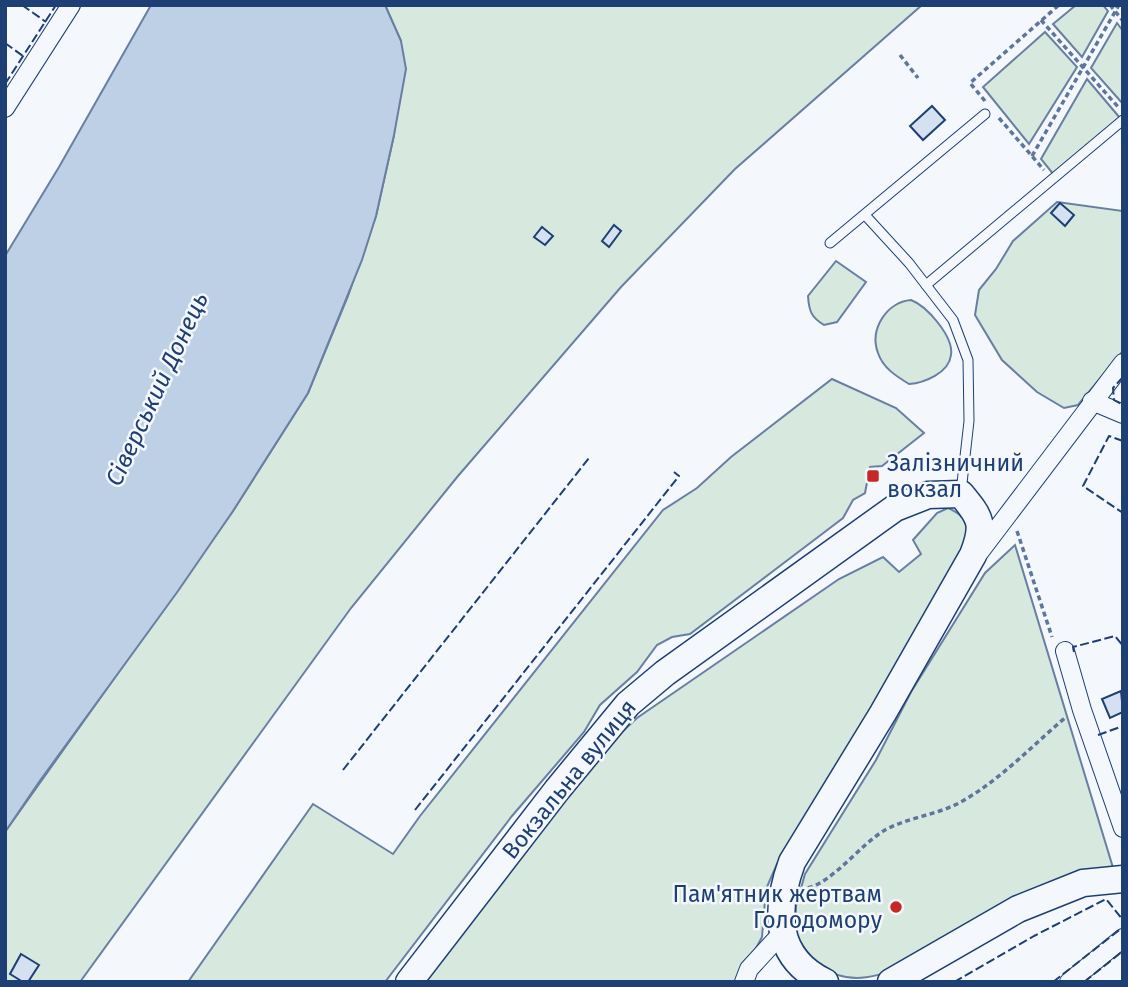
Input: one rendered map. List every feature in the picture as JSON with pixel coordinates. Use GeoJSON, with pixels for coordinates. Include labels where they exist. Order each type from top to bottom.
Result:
{"type":"FeatureCollection","features":[{"type":"Feature","properties":{"kind":"main road","name":"Вокзальна вулиця"},"geometry":{"type":"LineString","coordinates":[[409,982],[557,790],[628,704],[665,673],[895,508],[928,495],[961,494]]}},
{"type":"Feature","properties":{"kind":"main road"},"geometry":{"type":"LineString","coordinates":[[825,982],[799,964],[788,950],[782,933],[782,892],[792,862],[883,713],[959,580],[981,535],[978,514],[961,494]]}},
{"type":"Feature","properties":{"kind":"main road"},"geometry":{"type":"LineString","coordinates":[[891,982],[1018,908],[1083,883],[1123,879]]}},
{"type":"Feature","properties":{"kind":"street"},"geometry":{"type":"LineString","coordinates":[[5,108],[71,5]]}},
{"type":"Feature","properties":{"kind":"street"},"geometry":{"type":"LineString","coordinates":[[959,580],[1123,363]]}},
{"type":"Feature","properties":{"kind":"street"},"geometry":{"type":"LineString","coordinates":[[1092,401],[1123,414]]}},
{"type":"Feature","properties":{"kind":"street"},"geometry":{"type":"LineString","coordinates":[[1059,647],[1123,828]]}},
{"type":"Feature","properties":{"kind":"street"},"geometry":{"type":"LineString","coordinates":[[744,982],[749,970],[782,933]]}},
{"type":"Feature","properties":{"kind":"street"},"geometry":{"type":"LineString","coordinates":[[1069,982],[1123,938]]}},
{"type":"Feature","properties":{"kind":"lane"},"geometry":{"type":"LineString","coordinates":[[830,243],[985,114]]}},
{"type":"Feature","properties":{"kind":"lane"},"geometry":{"type":"LineString","coordinates":[[926,285],[1123,120]]}},
{"type":"Feature","properties":{"kind":"lane"},"geometry":{"type":"LineString","coordinates":[[864,215],[953,320],[968,360],[969,421],[961,494]]}},
{"type":"Feature","properties":{"kind":"path"},"geometry":{"type":"LineString","coordinates":[[988,104],[970,83],[1059,5]]}},
{"type":"Feature","properties":{"kind":"path"},"geometry":{"type":"LineString","coordinates":[[1110,5],[1123,21]]}},
{"type":"Feature","properties":{"kind":"path"},"geometry":{"type":"LineString","coordinates":[[1032,156],[1119,5]]}},
{"type":"Feature","properties":{"kind":"path"},"geometry":{"type":"LineString","coordinates":[[1041,20],[1123,112]]}},
{"type":"Feature","properties":{"kind":"path"},"geometry":{"type":"LineString","coordinates":[[900,55],[918,78]]}},
{"type":"Feature","properties":{"kind":"path"},"geometry":{"type":"LineString","coordinates":[[996,114],[1053,180]]}},
{"type":"Feature","properties":{"kind":"path"},"geometry":{"type":"LineString","coordinates":[[1010,510],[1059,647]]}},
{"type":"Feature","properties":{"kind":"path"},"geometry":{"type":"LineString","coordinates":[[782,892],[818,885],[866,843],[887,829],[961,802],[1021,758],[1081,704]]}},
{"type":"Feature","properties":{"kind":"shaded area"},"geometry":{"type":"Polygon","coordinates":[[[385,5],[922,5],[735,169],[621,287],[458,476],[351,608],[80,982],[5,982],[5,832],[233,511],[308,393],[348,296],[376,216],[394,135],[401,41],[385,5]]]}},
{"type":"Feature","properties":{"kind":"shaded area"},"geometry":{"type":"Polygon","coordinates":[[[1076,5],[1103,5],[1108,11],[1082,57],[1053,24],[1076,5]]]}},
{"type":"Feature","properties":{"kind":"shaded area"},"geometry":{"type":"Polygon","coordinates":[[[1117,23],[1123,31],[1123,104],[1091,68],[1117,23]]]}},
{"type":"Feature","properties":{"kind":"shaded area"},"geometry":{"type":"Polygon","coordinates":[[[1045,32],[1077,67],[1029,144],[983,87],[1045,32]]]}},
{"type":"Feature","properties":{"kind":"shaded area"},"geometry":{"type":"Polygon","coordinates":[[[1087,79],[1120,118],[1054,175],[1041,159],[1087,79]]]}},
{"type":"Feature","properties":{"kind":"shaded area"},"geometry":{"type":"Polygon","coordinates":[[[1057,202],[1123,211],[1123,351],[1078,405],[1064,408],[1037,392],[1002,360],[975,315],[979,290],[1013,241],[1057,202]]]}},
{"type":"Feature","properties":{"kind":"shaded area"},"geometry":{"type":"Polygon","coordinates":[[[836,261],[866,282],[837,322],[824,325],[812,313],[808,296],[836,261]]]}},
{"type":"Feature","properties":{"kind":"shaded area"},"geometry":{"type":"Polygon","coordinates":[[[911,300],[924,309],[944,331],[951,355],[941,372],[922,382],[909,384],[883,363],[878,353],[876,335],[882,318],[888,311],[911,300]]]}},
{"type":"Feature","properties":{"kind":"shaded area"},"geometry":{"type":"Polygon","coordinates":[[[832,379],[896,408],[924,433],[882,466],[870,467],[865,493],[853,500],[843,518],[690,634],[672,637],[657,645],[637,672],[600,705],[584,732],[512,816],[385,982],[188,982],[313,804],[393,854],[420,816],[663,510],[697,488],[731,457],[832,379]]]}},
{"type":"Feature","properties":{"kind":"shaded area"},"geometry":{"type":"Polygon","coordinates":[[[948,508],[963,519],[969,537],[914,638],[777,864],[766,889],[762,937],[738,982],[420,982],[595,757],[637,718],[839,579],[883,557],[899,572],[921,554],[913,540],[937,513],[948,508]]]}},
{"type":"Feature","properties":{"kind":"shaded area"},"geometry":{"type":"Polygon","coordinates":[[[1015,545],[1114,871],[906,966],[861,978],[840,976],[818,964],[795,934],[796,906],[805,874],[876,760],[911,692],[985,573],[1015,545]]]}},
{"type":"Feature","properties":{"kind":"water","name":"Сіверський Донець"},"geometry":{"type":"Polygon","coordinates":[[[151,5],[385,5],[401,41],[406,69],[376,216],[362,260],[308,393],[178,591],[5,832],[5,256],[151,5]]]}},
{"type":"Feature","properties":{"kind":"building"},"geometry":{"type":"Polygon","coordinates":[[[932,106],[945,120],[923,140],[910,126],[932,106]]]}},
{"type":"Feature","properties":{"kind":"building"},"geometry":{"type":"Polygon","coordinates":[[[1060,203],[1074,215],[1065,226],[1051,213],[1060,203]]]}},
{"type":"Feature","properties":{"kind":"building"},"geometry":{"type":"Polygon","coordinates":[[[614,225],[621,231],[609,247],[602,241],[614,225]]]}},
{"type":"Feature","properties":{"kind":"building"},"geometry":{"type":"Polygon","coordinates":[[[542,227],[553,236],[545,245],[534,237],[542,227]]]}},
{"type":"Feature","properties":{"kind":"building"},"geometry":{"type":"Polygon","coordinates":[[[1121,691],[1123,712],[1110,718],[1102,699],[1121,691]]]}},
{"type":"Feature","properties":{"kind":"building"},"geometry":{"type":"Polygon","coordinates":[[[21,954],[39,965],[28,982],[10,974],[21,954]]]}},
{"type":"Feature","properties":{"kind":"fence"},"geometry":{"type":"LineString","coordinates":[[22,5],[46,22]]}},
{"type":"Feature","properties":{"kind":"fence"},"geometry":{"type":"LineString","coordinates":[[5,84],[56,5]]}},
{"type":"Feature","properties":{"kind":"fence"},"geometry":{"type":"LineString","coordinates":[[5,43],[23,56]]}},
{"type":"Feature","properties":{"kind":"fence"},"geometry":{"type":"LineString","coordinates":[[1123,377],[1113,388],[1114,400],[1123,405]]}},
{"type":"Feature","properties":{"kind":"fence"},"geometry":{"type":"LineString","coordinates":[[1123,441],[1109,436],[1083,486],[1123,513]]}},
{"type":"Feature","properties":{"kind":"fence"},"geometry":{"type":"LineString","coordinates":[[343,770],[589,458]]}},
{"type":"Feature","properties":{"kind":"fence"},"geometry":{"type":"LineString","coordinates":[[415,810],[679,476],[674,472]]}},
{"type":"Feature","properties":{"kind":"fence"},"geometry":{"type":"LineString","coordinates":[[1074,652],[1073,647],[1115,636],[1123,646]]}},
{"type":"Feature","properties":{"kind":"fence"},"geometry":{"type":"LineString","coordinates":[[1098,735],[1123,726]]}},
{"type":"Feature","properties":{"kind":"fence"},"geometry":{"type":"LineString","coordinates":[[954,982],[1106,899],[1123,920]]}},
{"type":"Feature","properties":{"kind":"fence"},"geometry":{"type":"LineString","coordinates":[[1053,982],[1123,927]]}},
{"type":"Feature","properties":{"kind":"fence"},"geometry":{"type":"LineString","coordinates":[[1084,982],[1123,951]]}},
{"type":"Feature","properties":{"kind":"place","name":"Залізничний вокзал"},"geometry":{"type":"Point","coordinates":[873,476]}},
{"type":"Feature","properties":{"kind":"place","name":"Пам'ятник жертвам Голодомору"},"geometry":{"type":"Point","coordinates":[896,907]}}]}
